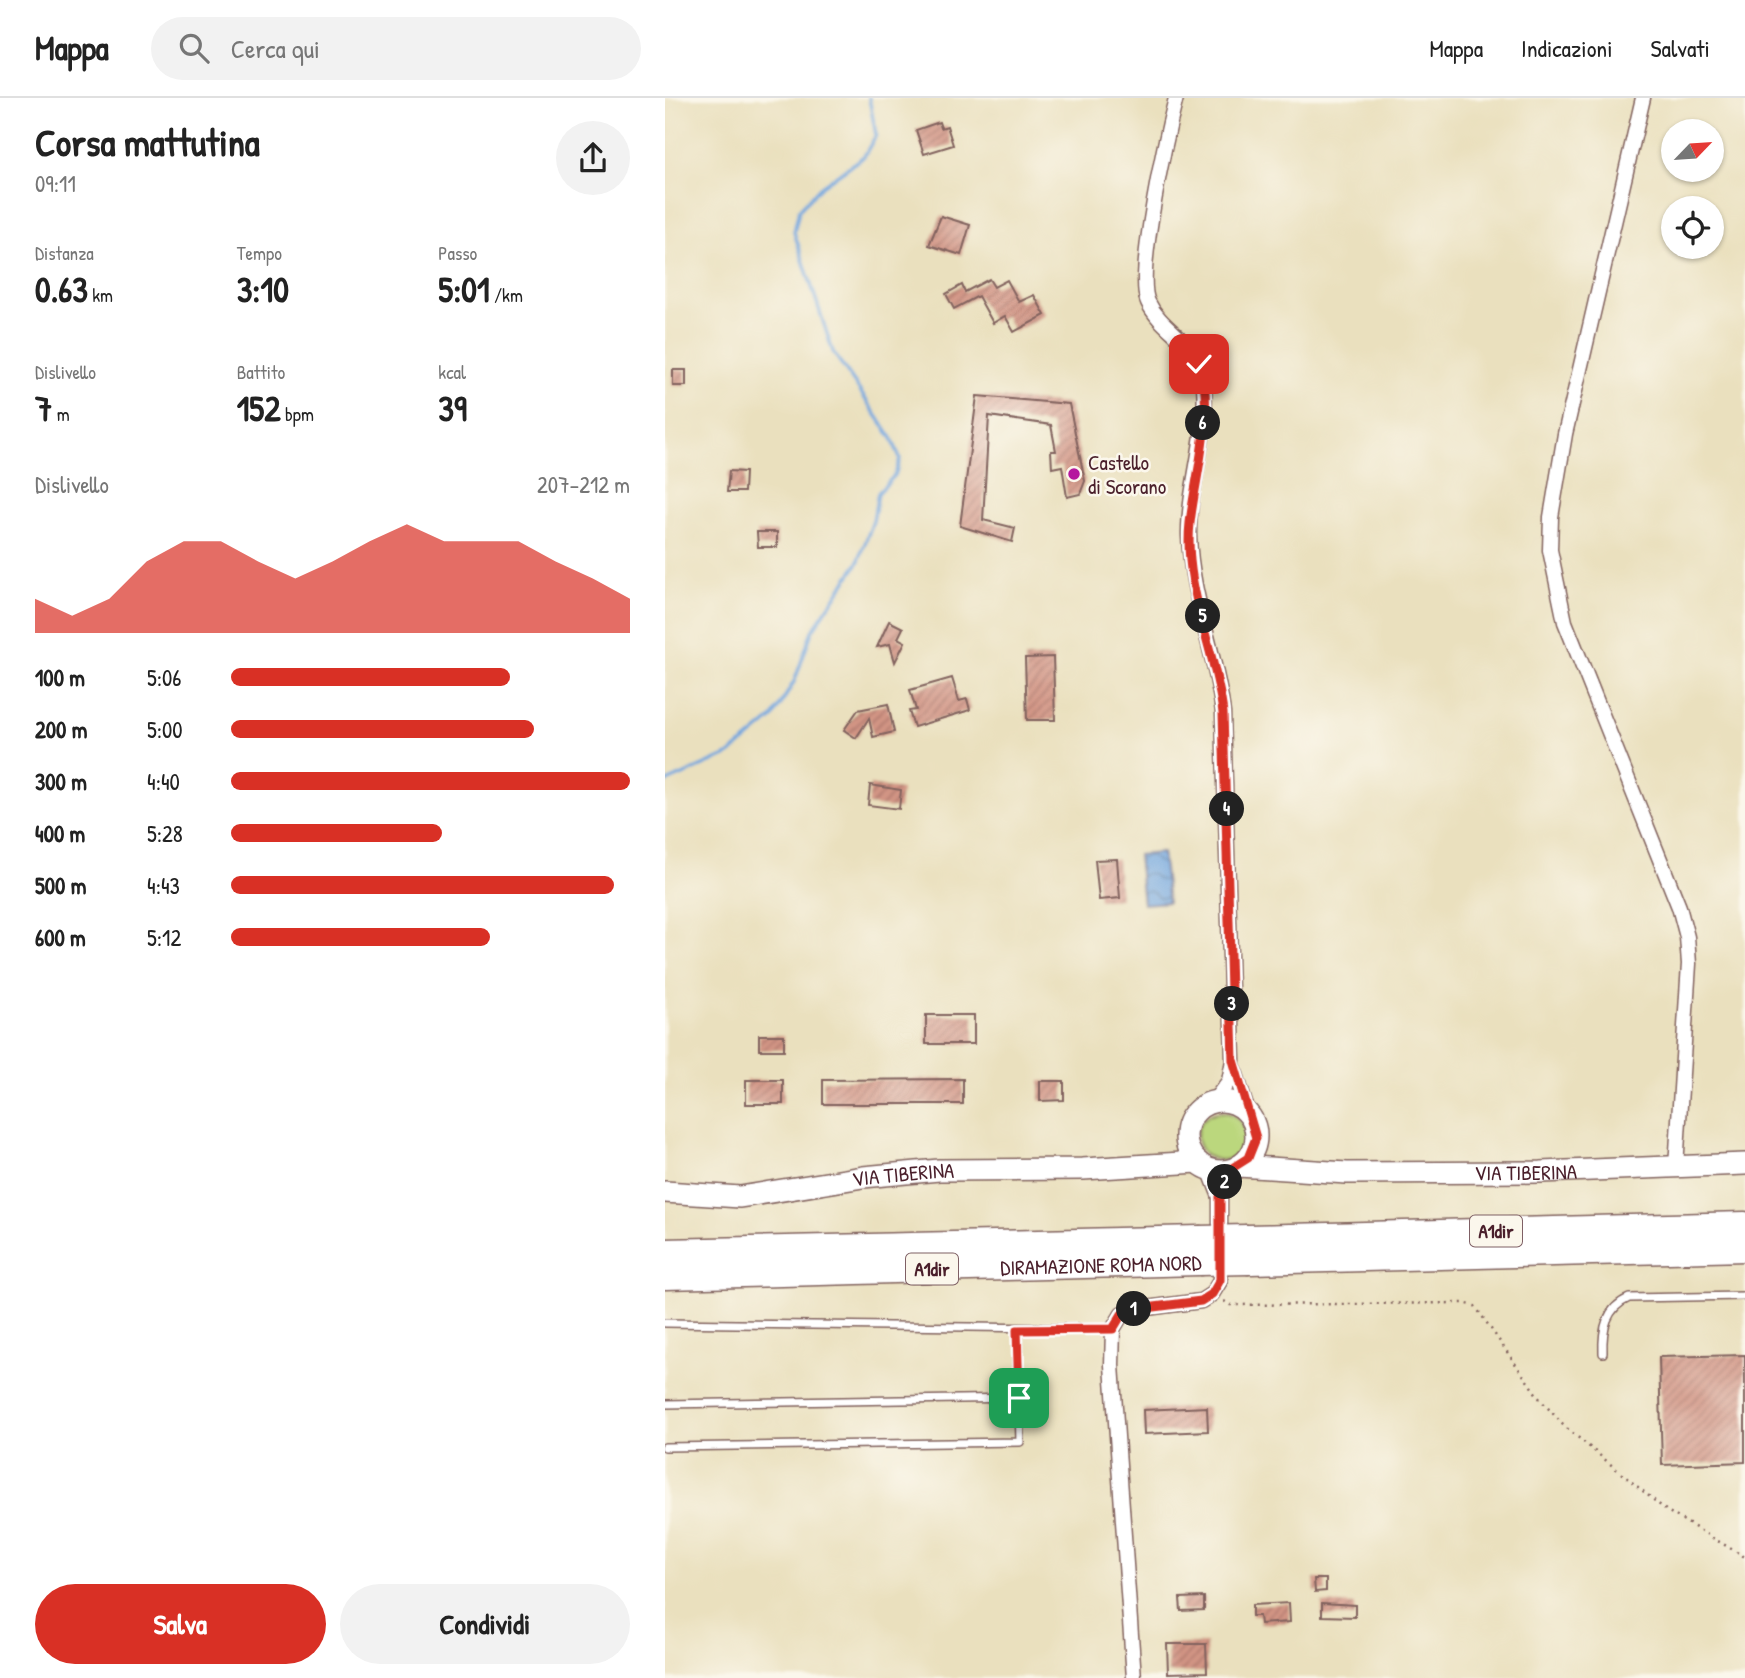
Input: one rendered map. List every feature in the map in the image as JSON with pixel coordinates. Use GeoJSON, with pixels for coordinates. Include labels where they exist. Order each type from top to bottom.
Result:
{"type":"FeatureCollection","features":[{"type":"Feature","properties":{"kind":"highway","name":"DIRAMAZIONE ROMA NORD"},"geometry":{"type":"LineString","coordinates":[[1249,1249],[1745,1225]]}},
{"type":"Feature","properties":{"kind":"highway","name":"DIRAMAZIONE ROMA NORD"},"geometry":{"type":"LineString","coordinates":[[665,1252],[1745,1248]]}},
{"type":"Feature","properties":{"kind":"highway","name":"DIRAMAZIONE ROMA NORD"},"geometry":{"type":"LineString","coordinates":[[665,1276],[1199,1250]]}},
{"type":"Feature","properties":{"kind":"main road"},"geometry":{"type":"LineString","coordinates":[[1142,1164],[1172,1146],[1197,1110],[1214,1101],[1233,1102],[1248,1113],[1256,1138],[1254,1149],[1219,1167],[1188,1146],[1187,1127]]}},
{"type":"Feature","properties":{"kind":"main road"},"geometry":{"type":"LineString","coordinates":[[1256,1138],[1308,1170]]}},
{"type":"Feature","properties":{"kind":"main road","name":"VIA TIBERINA"},"geometry":{"type":"LineString","coordinates":[[665,1192],[710,1197],[755,1196],[863,1177],[939,1170],[1083,1169],[1142,1164],[1308,1170],[1541,1172],[1745,1164]]}},
{"type":"Feature","properties":{"kind":"main road"},"geometry":{"type":"LineString","coordinates":[[665,1178],[736,1185],[863,1177]]}},
{"type":"Feature","properties":{"kind":"street"},"geometry":{"type":"LineString","coordinates":[[1176,98],[1159,175],[1144,285],[1146,298],[1155,314],[1192,351],[1204,381],[1203,424],[1189,537],[1194,581],[1215,662],[1223,713],[1233,1060],[1248,1113]]}},
{"type":"Feature","properties":{"kind":"street"},"geometry":{"type":"LineString","coordinates":[[1643,98],[1565,434],[1551,517],[1550,550],[1565,622],[1660,856],[1687,937],[1689,964],[1676,1167]]}},
{"type":"Feature","properties":{"kind":"street"},"geometry":{"type":"LineString","coordinates":[[1214,1101],[1227,1085],[1233,1060]]}},
{"type":"Feature","properties":{"kind":"street"},"geometry":{"type":"LineString","coordinates":[[1134,1678],[1112,1387],[1113,1329],[1122,1314],[1131,1310],[1201,1301],[1212,1294],[1220,1280],[1219,1167]]}},
{"type":"Feature","properties":{"kind":"lane"},"geometry":{"type":"LineString","coordinates":[[1603,1353],[1607,1319],[1617,1305],[1629,1298],[1745,1296]]}},
{"type":"Feature","properties":{"kind":"lane"},"geometry":{"type":"LineString","coordinates":[[665,1324],[1113,1329]]}},
{"type":"Feature","properties":{"kind":"lane"},"geometry":{"type":"LineString","coordinates":[[665,1447],[1020,1442],[1017,1330]]}},
{"type":"Feature","properties":{"kind":"lane"},"geometry":{"type":"LineString","coordinates":[[665,1404],[1019,1398]]}},
{"type":"Feature","properties":{"kind":"path"},"geometry":{"type":"LineString","coordinates":[[1212,1294],[1230,1305],[1475,1306],[1540,1399],[1563,1425],[1667,1511],[1745,1557]]}},
{"type":"Feature","properties":{"kind":"green space"},"geometry":{"type":"Polygon","coordinates":[[[1221,1112],[1238,1119],[1245,1136],[1238,1153],[1221,1160],[1204,1153],[1197,1136],[1204,1119],[1221,1112]]]}},
{"type":"Feature","properties":{"kind":"water"},"geometry":{"type":"Polygon","coordinates":[[[1162,853],[1168,902],[1143,904],[1138,855],[1162,853]]]}},
{"type":"Feature","properties":{"kind":"building"},"geometry":{"type":"Polygon","coordinates":[[[939,122],[941,128],[947,126],[953,145],[924,154],[916,130],[939,122]]]}},
{"type":"Feature","properties":{"kind":"building"},"geometry":{"type":"Polygon","coordinates":[[[941,216],[970,225],[961,255],[929,245],[941,216]]]}},
{"type":"Feature","properties":{"kind":"building"},"geometry":{"type":"Polygon","coordinates":[[[989,279],[994,287],[1007,280],[1019,302],[1034,295],[1045,315],[1014,332],[1005,316],[993,323],[978,296],[954,309],[946,294],[962,285],[965,292],[989,279]]]}},
{"type":"Feature","properties":{"kind":"building"},"geometry":{"type":"Polygon","coordinates":[[[673,370],[686,370],[686,386],[673,386],[673,370]]]}},
{"type":"Feature","properties":{"kind":"building","name":"Castello di Scorano"},"geometry":{"type":"Polygon","coordinates":[[[977,396],[1069,404],[1085,481],[1080,494],[1067,497],[1062,466],[1052,468],[1051,451],[1056,451],[1051,425],[989,416],[983,520],[1015,528],[1012,542],[960,526],[977,396]]]}},
{"type":"Feature","properties":{"kind":"building"},"geometry":{"type":"Polygon","coordinates":[[[729,471],[745,472],[744,492],[727,492],[729,471]]]}},
{"type":"Feature","properties":{"kind":"building"},"geometry":{"type":"Polygon","coordinates":[[[757,532],[777,532],[777,547],[758,547],[757,532]]]}},
{"type":"Feature","properties":{"kind":"building"},"geometry":{"type":"Polygon","coordinates":[[[889,621],[903,628],[898,638],[905,642],[895,662],[890,644],[877,647],[889,621]]]}},
{"type":"Feature","properties":{"kind":"building"},"geometry":{"type":"Polygon","coordinates":[[[1053,657],[1055,720],[1027,720],[1025,658],[1053,657]]]}},
{"type":"Feature","properties":{"kind":"building"},"geometry":{"type":"Polygon","coordinates":[[[952,678],[959,701],[967,699],[970,710],[914,727],[909,711],[916,710],[910,690],[952,678]]]}},
{"type":"Feature","properties":{"kind":"building"},"geometry":{"type":"Polygon","coordinates":[[[888,704],[894,732],[873,737],[869,718],[856,738],[844,730],[858,710],[888,704]]]}},
{"type":"Feature","properties":{"kind":"building"},"geometry":{"type":"Polygon","coordinates":[[[870,785],[901,790],[899,809],[868,805],[870,785]]]}},
{"type":"Feature","properties":{"kind":"building"},"geometry":{"type":"Polygon","coordinates":[[[1117,859],[1120,898],[1099,900],[1095,860],[1117,859]]]}},
{"type":"Feature","properties":{"kind":"building"},"geometry":{"type":"Polygon","coordinates":[[[926,1015],[974,1015],[974,1044],[926,1044],[926,1015]]]}},
{"type":"Feature","properties":{"kind":"building"},"geometry":{"type":"Polygon","coordinates":[[[759,1035],[784,1035],[784,1050],[759,1050],[759,1035]]]}},
{"type":"Feature","properties":{"kind":"building"},"geometry":{"type":"Polygon","coordinates":[[[963,1079],[963,1104],[823,1104],[823,1080],[963,1079]]]}},
{"type":"Feature","properties":{"kind":"building"},"geometry":{"type":"Polygon","coordinates":[[[746,1080],[783,1080],[783,1104],[746,1104],[746,1080]]]}},
{"type":"Feature","properties":{"kind":"building"},"geometry":{"type":"Polygon","coordinates":[[[1040,1081],[1064,1081],[1064,1100],[1040,1101],[1040,1081]]]}},
{"type":"Feature","properties":{"kind":"building"},"geometry":{"type":"Polygon","coordinates":[[[1745,1355],[1745,1462],[1662,1465],[1659,1357],[1745,1355]]]}},
{"type":"Feature","properties":{"kind":"building"},"geometry":{"type":"Polygon","coordinates":[[[1207,1407],[1208,1431],[1144,1434],[1143,1410],[1207,1407]]]}},
{"type":"Feature","properties":{"kind":"building"},"geometry":{"type":"Polygon","coordinates":[[[1314,1579],[1326,1579],[1326,1591],[1315,1592],[1314,1579]]]}},
{"type":"Feature","properties":{"kind":"building"},"geometry":{"type":"Polygon","coordinates":[[[1204,1597],[1204,1610],[1181,1611],[1180,1598],[1204,1597]]]}},
{"type":"Feature","properties":{"kind":"building"},"geometry":{"type":"Polygon","coordinates":[[[1289,1603],[1290,1622],[1260,1624],[1259,1616],[1252,1616],[1252,1605],[1289,1603]]]}},
{"type":"Feature","properties":{"kind":"building"},"geometry":{"type":"Polygon","coordinates":[[[1322,1603],[1355,1605],[1355,1617],[1322,1616],[1322,1603]]]}},
{"type":"Feature","properties":{"kind":"building"},"geometry":{"type":"Polygon","coordinates":[[[1167,1644],[1206,1644],[1207,1672],[1168,1673],[1167,1644]]]}},
{"type":"Feature","properties":{"kind":"waterway"},"geometry":{"type":"LineString","coordinates":[[665,783],[730,754],[773,718],[795,680],[812,631],[858,563],[873,521],[878,493],[895,475],[900,459],[892,438],[833,352],[794,232],[799,210],[820,187],[864,156],[876,135],[869,98]]}},
{"type":"Feature","properties":{"kind":"place","name":"Castello di Scorano"},"geometry":{"type":"Point","coordinates":[1074,474]}},
{"type":"Feature","properties":{"kind":"route"},"geometry":{"type":"LineString","coordinates":[[1019,1398],[1017,1330],[1113,1329],[1122,1314],[1131,1310],[1201,1301],[1212,1294],[1220,1280],[1220,1197],[1229,1170],[1248,1158],[1254,1149],[1256,1138],[1256,1129],[1241,1094],[1233,1060],[1223,713],[1215,662],[1194,581],[1189,537],[1204,410],[1204,381],[1199,364]]}}]}
